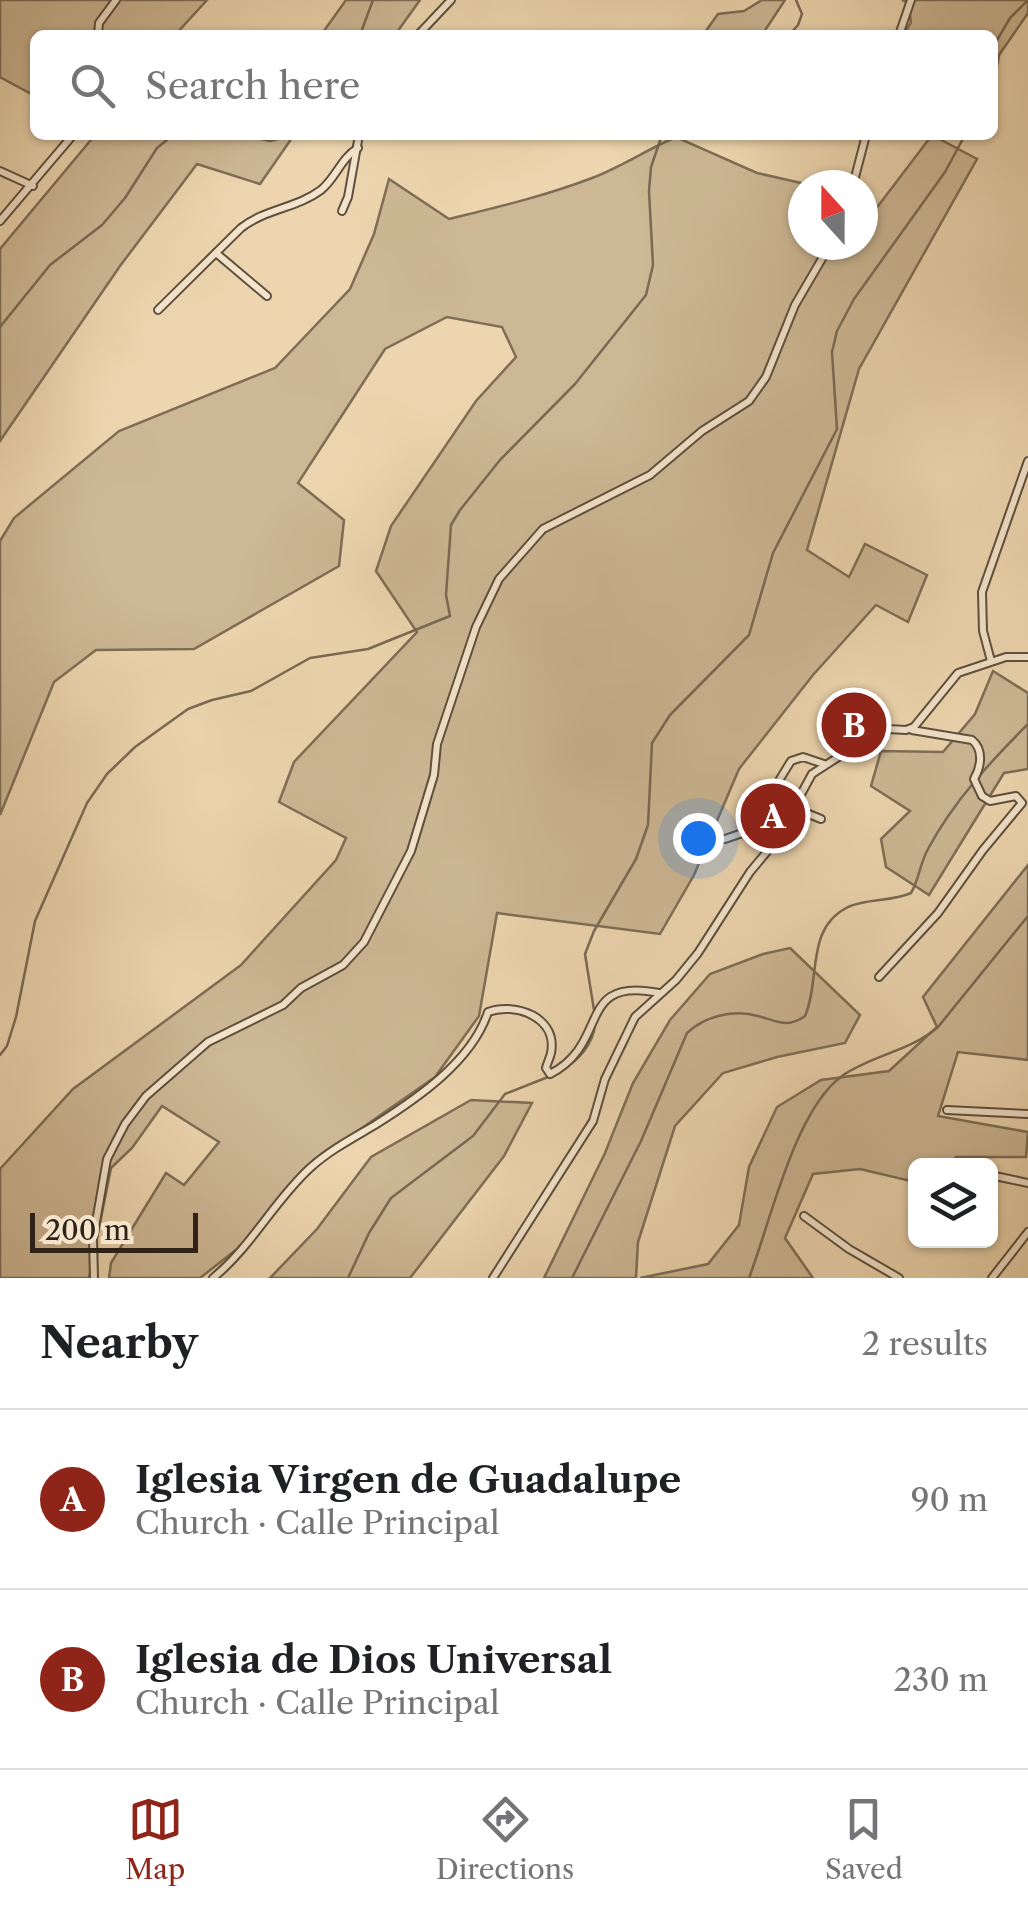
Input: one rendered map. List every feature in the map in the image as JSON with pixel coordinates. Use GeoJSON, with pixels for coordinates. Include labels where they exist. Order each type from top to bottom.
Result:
{"type":"FeatureCollection","features":[{"type":"Feature","properties":{"kind":"street"},"geometry":{"type":"LineString","coordinates":[[98,30],[99,23],[116,0]]}},
{"type":"Feature","properties":{"kind":"street"},"geometry":{"type":"LineString","coordinates":[[423,30],[451,0]]}},
{"type":"Feature","properties":{"kind":"street"},"geometry":{"type":"LineString","coordinates":[[901,30],[911,0]]}},
{"type":"Feature","properties":{"kind":"street"},"geometry":{"type":"LineString","coordinates":[[0,221],[70,140]]}},
{"type":"Feature","properties":{"kind":"street"},"geometry":{"type":"LineString","coordinates":[[342,212],[359,140]]}},
{"type":"Feature","properties":{"kind":"street"},"geometry":{"type":"LineString","coordinates":[[857,170],[865,140]]}},
{"type":"Feature","properties":{"kind":"street"},"geometry":{"type":"LineString","coordinates":[[158,310],[255,217],[320,191],[344,159],[358,148]]}},
{"type":"Feature","properties":{"kind":"street"},"geometry":{"type":"LineString","coordinates":[[0,172],[32,186]]}},
{"type":"Feature","properties":{"kind":"street"},"geometry":{"type":"LineString","coordinates":[[216,254],[267,296]]}},
{"type":"Feature","properties":{"kind":"street"},"geometry":{"type":"LineString","coordinates":[[94,1278],[93,1240],[106,1159],[146,1096],[200,1048],[283,1005],[301,988],[343,964],[364,942],[412,851],[434,776],[437,744],[476,627],[500,579],[543,528],[650,475],[702,431],[755,395],[822,260]]}},
{"type":"Feature","properties":{"kind":"street"},"geometry":{"type":"LineString","coordinates":[[991,661],[983,632],[982,592],[1028,461]]}},
{"type":"Feature","properties":{"kind":"street"},"geometry":{"type":"LineString","coordinates":[[906,730],[919,724],[958,673],[1011,656],[1028,657]]}},
{"type":"Feature","properties":{"kind":"street"},"geometry":{"type":"LineString","coordinates":[[494,1278],[593,1122],[605,1079],[635,1016],[698,954],[778,836],[810,776],[843,754],[870,728],[972,740],[980,751],[980,769],[974,779],[982,796],[990,801],[1016,796],[1022,803],[938,914],[879,977]]}},
{"type":"Feature","properties":{"kind":"street"},"geometry":{"type":"LineString","coordinates":[[769,797],[791,761],[802,758],[826,765]]}},
{"type":"Feature","properties":{"kind":"street"},"geometry":{"type":"LineString","coordinates":[[794,808],[821,819]]}},
{"type":"Feature","properties":{"kind":"street"},"geometry":{"type":"LineString","coordinates":[[711,840],[757,828],[778,836]]}},
{"type":"Feature","properties":{"kind":"street"},"geometry":{"type":"LineString","coordinates":[[213,1278],[247,1246],[311,1167],[441,1076],[470,1049],[485,1026],[488,1012],[526,1010],[537,1018],[550,1041],[546,1068],[550,1074],[567,1065],[585,1043],[598,1009],[611,994],[622,989],[660,993]]}},
{"type":"Feature","properties":{"kind":"street"},"geometry":{"type":"LineString","coordinates":[[947,1110],[1028,1114]]}},
{"type":"Feature","properties":{"kind":"street"},"geometry":{"type":"LineString","coordinates":[[998,1177],[1028,1184]]}},
{"type":"Feature","properties":{"kind":"street"},"geometry":{"type":"LineString","coordinates":[[804,1216],[849,1249],[899,1278]]}},
{"type":"Feature","properties":{"kind":"street"},"geometry":{"type":"LineString","coordinates":[[992,1278],[1028,1232]]}},
{"type":"Feature","properties":{"kind":"shaded area"},"geometry":{"type":"Polygon","coordinates":[[[0,0],[207,0],[180,30],[30,30],[30,93],[0,77],[0,0]]]}},
{"type":"Feature","properties":{"kind":"shaded area"},"geometry":{"type":"Polygon","coordinates":[[[346,0],[420,0],[399,30],[325,30],[346,0]]]}},
{"type":"Feature","properties":{"kind":"shaded area"},"geometry":{"type":"Polygon","coordinates":[[[762,0],[785,0],[765,30],[707,30],[718,14],[744,11],[762,0]]]}},
{"type":"Feature","properties":{"kind":"shaded area"},"geometry":{"type":"Polygon","coordinates":[[[902,0],[1028,0],[1028,13],[998,61],[998,30],[907,30],[911,22],[908,3],[902,0]]]}},
{"type":"Feature","properties":{"kind":"shaded area"},"geometry":{"type":"Polygon","coordinates":[[[91,140],[291,140],[260,184],[197,164],[120,266],[0,441],[0,249],[91,140]]]}},
{"type":"Feature","properties":{"kind":"shaded area"},"geometry":{"type":"Polygon","coordinates":[[[670,140],[683,140],[757,173],[788,180],[788,260],[878,260],[878,206],[928,140],[941,140],[977,159],[859,369],[807,550],[849,577],[865,544],[927,575],[908,622],[876,605],[813,675],[739,769],[694,875],[660,934],[497,913],[479,1016],[435,1077],[312,1163],[255,1235],[200,1278],[109,1278],[111,1263],[166,1173],[184,1185],[219,1142],[162,1106],[132,1148],[111,1168],[89,1278],[0,1278],[0,1169],[73,1089],[241,965],[336,860],[346,838],[279,802],[294,762],[417,632],[376,571],[391,526],[476,401],[516,357],[502,327],[447,317],[385,349],[298,483],[344,520],[339,566],[194,649],[96,650],[54,682],[0,815],[0,541],[14,518],[119,431],[275,368],[350,289],[374,234],[389,179],[449,219],[574,184],[670,140]]]}},
{"type":"Feature","properties":{"kind":"shaded area"},"geometry":{"type":"Polygon","coordinates":[[[993,671],[1028,693],[1028,769],[1004,773],[929,895],[886,867],[881,839],[910,811],[871,786],[881,751],[943,752],[975,714],[993,671]]]}},
{"type":"Feature","properties":{"kind":"shaded area"},"geometry":{"type":"Polygon","coordinates":[[[1028,865],[1028,1060],[958,1052],[938,1116],[1028,1132],[1026,1157],[908,1158],[908,1180],[860,1169],[813,1174],[785,1238],[813,1278],[640,1278],[708,1264],[739,1225],[749,1167],[777,1107],[821,1080],[889,1071],[937,1027],[923,997],[1028,865]]]}},
{"type":"Feature","properties":{"kind":"shaded area"},"geometry":{"type":"Polygon","coordinates":[[[790,948],[860,1015],[845,1043],[723,1073],[675,1126],[638,1242],[636,1278],[544,1278],[605,1153],[633,1083],[670,1020],[710,974],[790,948]]]}},
{"type":"Feature","properties":{"kind":"shaded area"},"geometry":{"type":"Polygon","coordinates":[[[471,1100],[532,1103],[504,1156],[410,1278],[270,1278],[317,1229],[371,1157],[471,1100]]]}},
{"type":"Feature","properties":{"kind":"waterway"},"geometry":{"type":"LineString","coordinates":[[362,30],[373,0]]}},
{"type":"Feature","properties":{"kind":"waterway"},"geometry":{"type":"LineString","coordinates":[[794,30],[802,14],[796,0]]}},
{"type":"Feature","properties":{"kind":"waterway"},"geometry":{"type":"LineString","coordinates":[[998,38],[1010,18],[1028,0]]}},
{"type":"Feature","properties":{"kind":"waterway"},"geometry":{"type":"LineString","coordinates":[[0,327],[50,265],[102,225],[167,140]]}},
{"type":"Feature","properties":{"kind":"waterway"},"geometry":{"type":"LineString","coordinates":[[266,140],[274,140]]}},
{"type":"Feature","properties":{"kind":"waterway"},"geometry":{"type":"LineString","coordinates":[[0,1055],[16,1017],[35,921],[87,803],[107,774],[135,747],[188,709],[251,691],[310,658],[368,649],[450,616],[446,595],[451,525],[460,510],[500,460],[575,384],[646,295],[653,265],[651,167],[660,140]]}},
{"type":"Feature","properties":{"kind":"waterway"},"geometry":{"type":"LineString","coordinates":[[594,1010],[585,954],[636,859],[648,825],[652,743],[670,715],[749,635],[773,553],[837,429],[832,352],[837,331],[854,299],[945,172],[962,140]]}},
{"type":"Feature","properties":{"kind":"waterway"},"geometry":{"type":"LineString","coordinates":[[572,1278],[641,1141],[687,1033],[711,1018],[730,1014],[787,1023],[805,1016],[820,941],[834,916],[863,902],[911,893],[925,854],[949,815],[1028,724]]}},
{"type":"Feature","properties":{"kind":"waterway"},"geometry":{"type":"LineString","coordinates":[[749,1278],[785,1170],[810,1115],[825,1093],[842,1076],[916,1042],[938,1027],[1028,916]]}},
{"type":"Feature","properties":{"kind":"waterway"},"geometry":{"type":"LineString","coordinates":[[560,1071],[584,1051],[595,1023]]}},
{"type":"Feature","properties":{"kind":"waterway"},"geometry":{"type":"LineString","coordinates":[[348,1278],[391,1198],[473,1136],[505,1094],[548,1077]]}},
{"type":"Feature","properties":{"kind":"place","name":"Iglesia de Dios Universal"},"geometry":{"type":"Point","coordinates":[854,725]}},
{"type":"Feature","properties":{"kind":"place","name":"Iglesia Virgen de Guadalupe"},"geometry":{"type":"Point","coordinates":[773,816]}}]}
